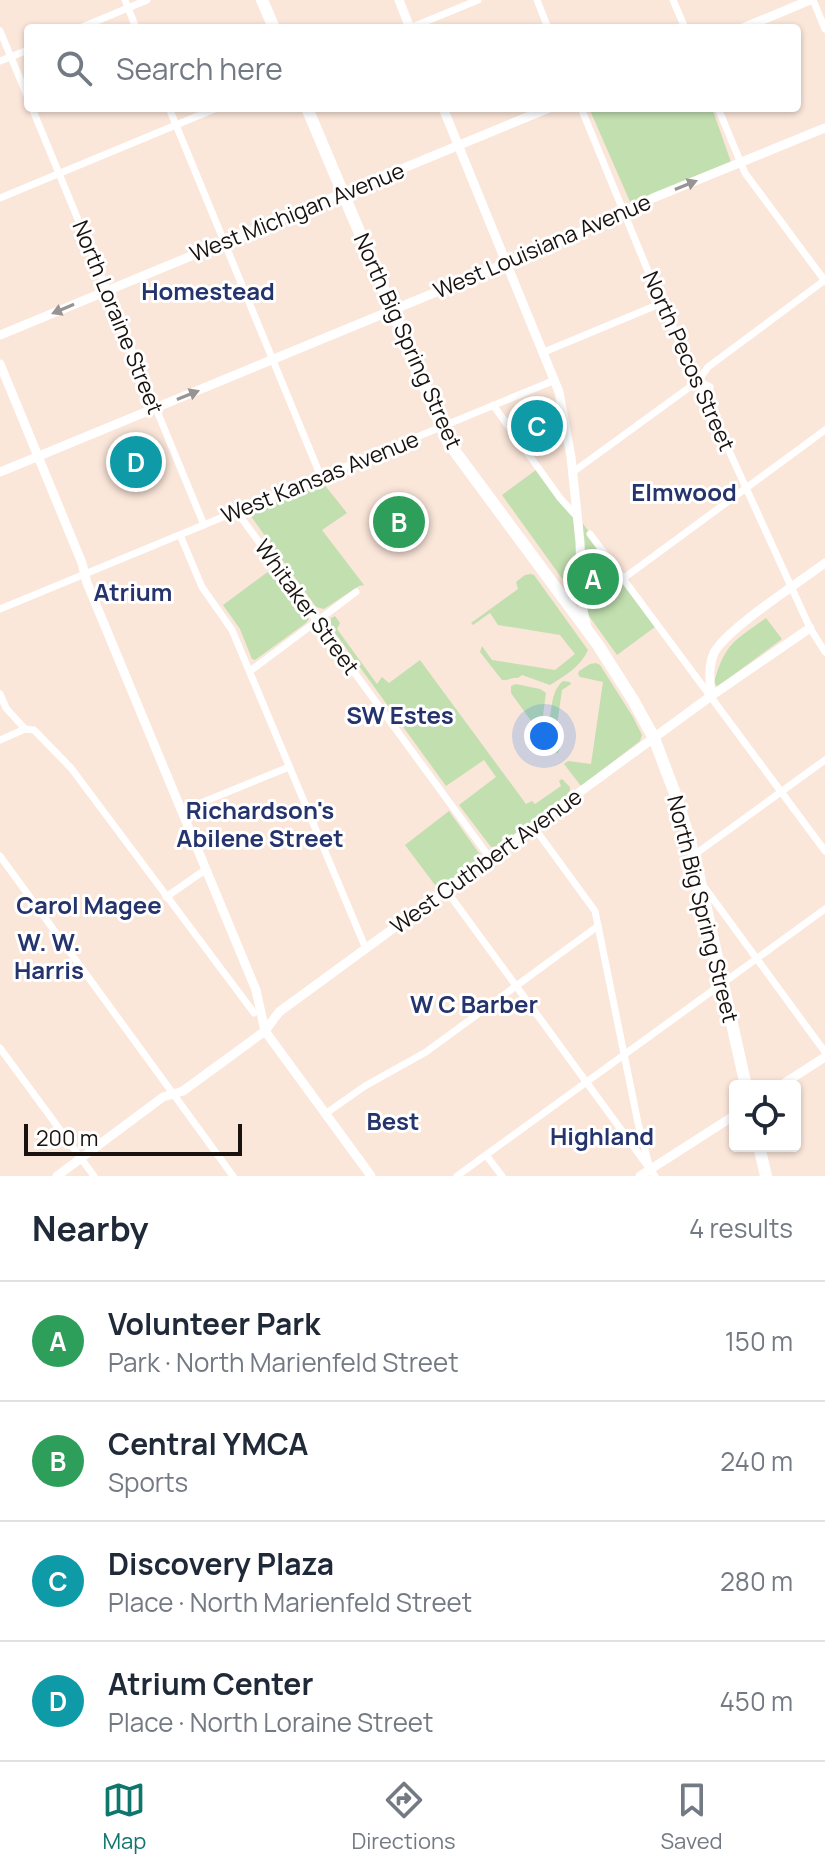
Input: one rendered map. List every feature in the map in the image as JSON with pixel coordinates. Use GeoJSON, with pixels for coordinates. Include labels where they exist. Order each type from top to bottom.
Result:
{"type":"FeatureCollection","features":[{"type":"Feature","properties":{"kind":"highway"},"geometry":{"type":"LineString","coordinates":[[262,0],[272,24]]}},
{"type":"Feature","properties":{"kind":"highway","name":"North Big Spring Street"},"geometry":{"type":"LineString","coordinates":[[309,112],[448,442],[587,630],[654,738],[677,797],[694,855],[745,1080]]}},
{"type":"Feature","properties":{"kind":"highway"},"geometry":{"type":"LineString","coordinates":[[760,1152],[766,1176]]}},
{"type":"Feature","properties":{"kind":"street"},"geometry":{"type":"LineString","coordinates":[[88,24],[126,4],[147,0]]}},
{"type":"Feature","properties":{"kind":"street"},"geometry":{"type":"LineString","coordinates":[[399,0],[408,24]]}},
{"type":"Feature","properties":{"kind":"street"},"geometry":{"type":"LineString","coordinates":[[420,24],[478,0]]}},
{"type":"Feature","properties":{"kind":"street"},"geometry":{"type":"LineString","coordinates":[[537,0],[546,24]]}},
{"type":"Feature","properties":{"kind":"street"},"geometry":{"type":"LineString","coordinates":[[673,0],[683,24]]}},
{"type":"Feature","properties":{"kind":"street"},"geometry":{"type":"LineString","coordinates":[[753,24],[812,0],[825,29]]}},
{"type":"Feature","properties":{"kind":"street"},"geometry":{"type":"LineString","coordinates":[[126,4],[134,24]]}},
{"type":"Feature","properties":{"kind":"street"},"geometry":{"type":"LineString","coordinates":[[0,31],[24,88]]}},
{"type":"Feature","properties":{"kind":"street"},"geometry":{"type":"LineString","coordinates":[[0,61],[24,52]]}},
{"type":"Feature","properties":{"kind":"street","name":"North Loraine Street"},"geometry":{"type":"LineString","coordinates":[[34,112],[204,525]]}},
{"type":"Feature","properties":{"kind":"street"},"geometry":{"type":"LineString","coordinates":[[171,112],[321,477]]}},
{"type":"Feature","properties":{"kind":"street"},"geometry":{"type":"LineString","coordinates":[[0,198],[207,112]]}},
{"type":"Feature","properties":{"kind":"street"},"geometry":{"type":"LineString","coordinates":[[445,112],[555,380],[573,472],[582,606],[587,630]]}},
{"type":"Feature","properties":{"kind":"street","name":"West Michigan Avenue"},"geometry":{"type":"LineString","coordinates":[[0,335],[539,112]]}},
{"type":"Feature","properties":{"kind":"street","name":"North Pecos Street"},"geometry":{"type":"LineString","coordinates":[[583,112],[662,303],[810,628],[825,652]]}},
{"type":"Feature","properties":{"kind":"street"},"geometry":{"type":"LineString","coordinates":[[573,472],[698,381],[708,367],[825,281],[745,173],[720,112]]}},
{"type":"Feature","properties":{"kind":"street","name":"West Louisiana Avenue"},"geometry":{"type":"LineString","coordinates":[[0,472],[825,128]]}},
{"type":"Feature","properties":{"kind":"street"},"geometry":{"type":"LineString","coordinates":[[544,352],[662,303]]}},
{"type":"Feature","properties":{"kind":"street"},"geometry":{"type":"LineString","coordinates":[[0,364],[256,990],[265,1031],[371,1176]]}},
{"type":"Feature","properties":{"kind":"street","name":"West Kansas Avenue"},"geometry":{"type":"LineString","coordinates":[[0,609],[555,380]]}},
{"type":"Feature","properties":{"kind":"street"},"geometry":{"type":"LineString","coordinates":[[698,381],[710,387]]}},
{"type":"Feature","properties":{"kind":"street"},"geometry":{"type":"LineString","coordinates":[[493,405],[578,518]]}},
{"type":"Feature","properties":{"kind":"street"},"geometry":{"type":"LineString","coordinates":[[624,578],[825,430]]}},
{"type":"Feature","properties":{"kind":"street","name":"Whitaker Street"},"geometry":{"type":"LineString","coordinates":[[237,512],[490,858]]}},
{"type":"Feature","properties":{"kind":"street"},"geometry":{"type":"LineString","coordinates":[[590,534],[825,851]]}},
{"type":"Feature","properties":{"kind":"street"},"geometry":{"type":"LineString","coordinates":[[180,535],[202,587],[232,630],[366,949]]}},
{"type":"Feature","properties":{"kind":"street"},"geometry":{"type":"LineString","coordinates":[[714,700],[710,671],[715,651],[737,627],[825,563]]}},
{"type":"Feature","properties":{"kind":"street"},"geometry":{"type":"LineString","coordinates":[[250,671],[356,592]]}},
{"type":"Feature","properties":{"kind":"street","name":"West Cuthbert Avenue"},"geometry":{"type":"LineString","coordinates":[[57,1176],[163,1097],[183,1091],[265,1031],[279,1012],[810,628]]}},
{"type":"Feature","properties":{"kind":"street"},"geometry":{"type":"LineString","coordinates":[[0,694],[6,708],[25,729]]}},
{"type":"Feature","properties":{"kind":"street"},"geometry":{"type":"LineString","coordinates":[[0,740],[25,729],[34,730],[71,768],[254,1013]]}},
{"type":"Feature","properties":{"kind":"street"},"geometry":{"type":"LineString","coordinates":[[694,855],[825,760]]}},
{"type":"Feature","properties":{"kind":"street"},"geometry":{"type":"LineString","coordinates":[[181,811],[289,767]]}},
{"type":"Feature","properties":{"kind":"street"},"geometry":{"type":"LineString","coordinates":[[533,826],[595,911],[638,1123],[652,1173]]}},
{"type":"Feature","properties":{"kind":"street"},"geometry":{"type":"LineString","coordinates":[[0,856],[233,1176]]}},
{"type":"Feature","properties":{"kind":"street"},"geometry":{"type":"LineString","coordinates":[[166,897],[205,870]]}},
{"type":"Feature","properties":{"kind":"street"},"geometry":{"type":"LineString","coordinates":[[701,883],[825,1055],[789,1080]]}},
{"type":"Feature","properties":{"kind":"street"},"geometry":{"type":"LineString","coordinates":[[446,890],[652,1173]]}},
{"type":"Feature","properties":{"kind":"street"},"geometry":{"type":"LineString","coordinates":[[457,1176],[825,909]]}},
{"type":"Feature","properties":{"kind":"street"},"geometry":{"type":"LineString","coordinates":[[325,1114],[365,1086],[426,1052],[598,926]]}},
{"type":"Feature","properties":{"kind":"street"},"geometry":{"type":"LineString","coordinates":[[0,1048],[94,1176]]}},
{"type":"Feature","properties":{"kind":"street"},"geometry":{"type":"LineString","coordinates":[[640,1176],[652,1173],[729,1119]]}},
{"type":"Feature","properties":{"kind":"street"},"geometry":{"type":"LineString","coordinates":[[486,1155],[502,1176]]}},
{"type":"Feature","properties":{"kind":"green space"},"geometry":{"type":"Polygon","coordinates":[[[591,112],[713,112],[731,162],[631,204],[591,112]]]}},
{"type":"Feature","properties":{"kind":"green space"},"geometry":{"type":"Polygon","coordinates":[[[540,467],[659,624],[617,655],[502,495],[540,467]]]}},
{"type":"Feature","properties":{"kind":"green space"},"geometry":{"type":"Polygon","coordinates":[[[323,483],[347,513],[322,530],[364,585],[324,609],[316,607],[250,515],[323,483]]]}},
{"type":"Feature","properties":{"kind":"green space"},"geometry":{"type":"Polygon","coordinates":[[[273,568],[309,619],[255,660],[240,629],[223,605],[273,568]]]}},
{"type":"Feature","properties":{"kind":"green space"},"geometry":{"type":"Polygon","coordinates":[[[531,574],[588,650],[577,666],[550,685],[522,675],[502,680],[480,652],[482,646],[492,660],[555,670],[575,654],[560,635],[498,625],[490,613],[473,625],[471,623],[518,589],[516,582],[531,574]]]}},
{"type":"Feature","properties":{"kind":"green space"},"geometry":{"type":"Polygon","coordinates":[[[335,616],[340,623],[337,629],[377,684],[382,677],[389,683],[420,660],[526,804],[532,801],[535,804],[561,786],[559,781],[562,779],[570,787],[570,794],[498,846],[491,847],[459,805],[496,777],[484,760],[446,786],[330,626],[331,618],[335,616]]]}},
{"type":"Feature","properties":{"kind":"green space"},"geometry":{"type":"Polygon","coordinates":[[[766,618],[782,639],[717,687],[714,682],[727,650],[766,618]]]}},
{"type":"Feature","properties":{"kind":"green space"},"geometry":{"type":"Polygon","coordinates":[[[596,663],[642,735],[640,741],[581,786],[564,764],[568,761],[591,764],[603,682],[578,674],[596,663]]]}},
{"type":"Feature","properties":{"kind":"green space"},"geometry":{"type":"Polygon","coordinates":[[[563,681],[571,684],[562,690],[554,746],[560,749],[557,754],[543,734],[555,693],[563,681]]]}},
{"type":"Feature","properties":{"kind":"green space"},"geometry":{"type":"Polygon","coordinates":[[[516,684],[546,693],[539,726],[534,725],[511,693],[511,686],[516,684]]]}},
{"type":"Feature","properties":{"kind":"green space"},"geometry":{"type":"Polygon","coordinates":[[[449,811],[481,856],[438,889],[405,845],[449,811]]]}},
{"type":"Feature","properties":{"kind":"place","name":"Discovery Plaza"},"geometry":{"type":"Point","coordinates":[537,426]}},
{"type":"Feature","properties":{"kind":"place","name":"Atrium Center"},"geometry":{"type":"Point","coordinates":[136,462]}},
{"type":"Feature","properties":{"kind":"place","name":"Central YMCA"},"geometry":{"type":"Point","coordinates":[399,522]}},
{"type":"Feature","properties":{"kind":"place","name":"Volunteer Park"},"geometry":{"type":"Point","coordinates":[593,579]}},
{"type":"Feature","properties":{"kind":"district","name":"Homestead"},"geometry":{"type":"Point","coordinates":[208,290]}},
{"type":"Feature","properties":{"kind":"district","name":"Elmwood"},"geometry":{"type":"Point","coordinates":[684,491]}},
{"type":"Feature","properties":{"kind":"district","name":"Atrium"},"geometry":{"type":"Point","coordinates":[133,591]}},
{"type":"Feature","properties":{"kind":"district","name":"SW Estes"},"geometry":{"type":"Point","coordinates":[400,714]}},
{"type":"Feature","properties":{"kind":"district","name":"Richardson's Abilene Street"},"geometry":{"type":"Point","coordinates":[260,823]}},
{"type":"Feature","properties":{"kind":"district","name":"Carol Magee"},"geometry":{"type":"Point","coordinates":[89,904]}},
{"type":"Feature","properties":{"kind":"district","name":"W. W. Harris"},"geometry":{"type":"Point","coordinates":[49,955]}},
{"type":"Feature","properties":{"kind":"district","name":"W C Barber"},"geometry":{"type":"Point","coordinates":[474,1003]}},
{"type":"Feature","properties":{"kind":"district","name":"Best"},"geometry":{"type":"Point","coordinates":[393,1120]}},
{"type":"Feature","properties":{"kind":"district","name":"Highland"},"geometry":{"type":"Point","coordinates":[602,1135]}}]}
